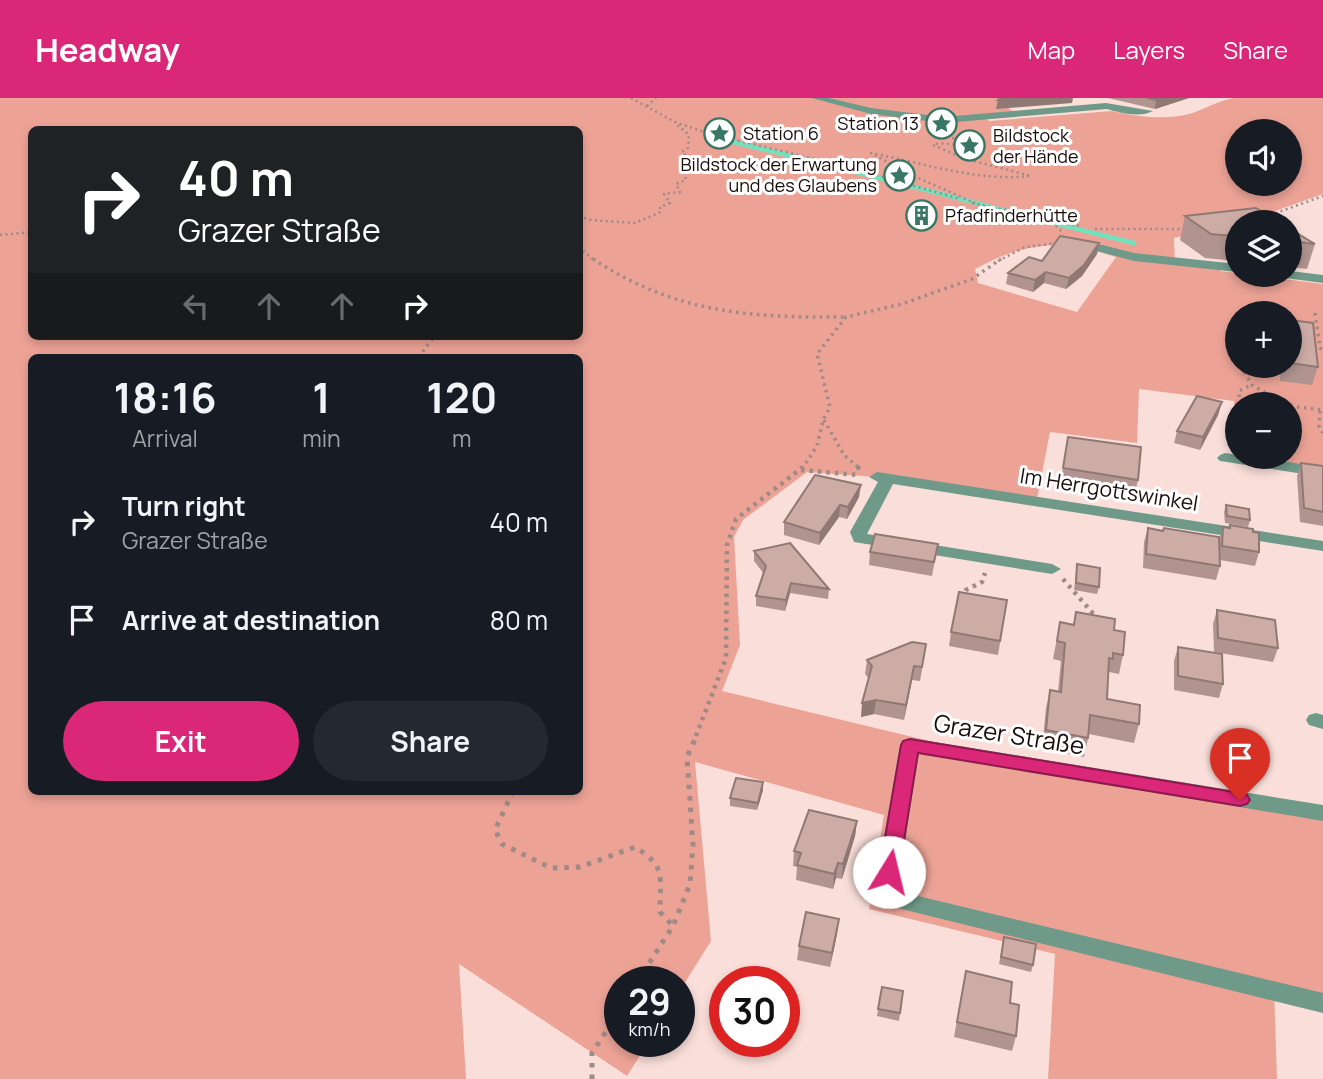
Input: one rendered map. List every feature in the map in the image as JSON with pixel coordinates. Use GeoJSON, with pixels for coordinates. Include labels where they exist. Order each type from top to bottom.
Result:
{"type":"FeatureCollection","features":[{"type":"Feature","properties":{"kind":"street"},"geometry":{"type":"LineString","coordinates":[[817,98],[871,111],[944,120],[1109,106],[1124,111],[1148,111]]}},
{"type":"Feature","properties":{"kind":"street"},"geometry":{"type":"LineString","coordinates":[[1068,241],[1135,257],[1225,267]]}},
{"type":"Feature","properties":{"kind":"street"},"geometry":{"type":"LineString","coordinates":[[1302,276],[1323,279]]}},
{"type":"Feature","properties":{"kind":"street"},"geometry":{"type":"LineString","coordinates":[[1302,469],[1323,472]]}},
{"type":"Feature","properties":{"kind":"street"},"geometry":{"type":"LineString","coordinates":[[883,478],[858,532],[860,538],[1052,569]]}},
{"type":"Feature","properties":{"kind":"street","name":"Im Herrgottswinkel"},"geometry":{"type":"LineString","coordinates":[[883,478],[1323,546]]}},
{"type":"Feature","properties":{"kind":"street","name":"Grazer Straße"},"geometry":{"type":"LineString","coordinates":[[1323,813],[910,745],[885,897],[1323,1003]]}},
{"type":"Feature","properties":{"kind":"path"},"geometry":{"type":"LineString","coordinates":[[631,98],[675,122],[710,135],[841,165],[975,204],[1110,231],[1197,229]]}},
{"type":"Feature","properties":{"kind":"path"},"geometry":{"type":"LineString","coordinates":[[648,106],[656,98]]}},
{"type":"Feature","properties":{"kind":"path"},"geometry":{"type":"LineString","coordinates":[[583,217],[635,223],[660,212],[660,207],[670,203],[664,194],[680,192],[676,184],[686,180],[683,166],[689,158],[682,152],[688,148],[689,135],[675,122]]}},
{"type":"Feature","properties":{"kind":"path"},"geometry":{"type":"LineString","coordinates":[[939,134],[979,147],[934,143],[943,150],[975,162],[1031,176],[1015,178],[973,173],[871,153],[907,173],[975,204]]}},
{"type":"Feature","properties":{"kind":"path"},"geometry":{"type":"LineString","coordinates":[[1284,210],[1323,196]]}},
{"type":"Feature","properties":{"kind":"path"},"geometry":{"type":"LineString","coordinates":[[1050,221],[1056,226]]}},
{"type":"Feature","properties":{"kind":"path"},"geometry":{"type":"LineString","coordinates":[[0,235],[28,232]]}},
{"type":"Feature","properties":{"kind":"path"},"geometry":{"type":"LineString","coordinates":[[583,251],[590,259],[629,280],[733,313],[846,317],[902,304],[972,279],[988,265],[1025,247],[1068,241]]}},
{"type":"Feature","properties":{"kind":"path"},"geometry":{"type":"LineString","coordinates":[[1315,313],[1322,338],[1320,348],[1323,350]]}},
{"type":"Feature","properties":{"kind":"path"},"geometry":{"type":"LineString","coordinates":[[647,966],[673,926],[690,884],[693,845],[687,757],[708,711],[726,658],[727,545],[736,519],[802,470],[817,446],[823,419],[830,407],[817,354],[846,317]]}},
{"type":"Feature","properties":{"kind":"path"},"geometry":{"type":"LineString","coordinates":[[1247,378],[1251,385],[1264,392]]}},
{"type":"Feature","properties":{"kind":"path"},"geometry":{"type":"LineString","coordinates":[[1239,392],[1251,385]]}},
{"type":"Feature","properties":{"kind":"path"},"geometry":{"type":"LineString","coordinates":[[1302,408],[1321,411],[1319,426],[1323,433]]}},
{"type":"Feature","properties":{"kind":"path"},"geometry":{"type":"LineString","coordinates":[[823,419],[839,448],[855,467],[883,478]]}},
{"type":"Feature","properties":{"kind":"path"},"geometry":{"type":"LineString","coordinates":[[802,470],[883,478]]}},
{"type":"Feature","properties":{"kind":"path"},"geometry":{"type":"LineString","coordinates":[[960,601],[965,590],[982,582],[988,559]]}},
{"type":"Feature","properties":{"kind":"path"},"geometry":{"type":"LineString","coordinates":[[1052,569],[1102,624]]}},
{"type":"Feature","properties":{"kind":"path"},"geometry":{"type":"LineString","coordinates":[[511,795],[495,830],[502,844],[551,868],[580,867],[635,847],[654,859],[660,877],[660,912],[673,926]]}},
{"type":"Feature","properties":{"kind":"path"},"geometry":{"type":"LineString","coordinates":[[592,1079],[592,1053],[604,1035]]}},
{"type":"Feature","properties":{"kind":"shaded area"},"geometry":{"type":"Polygon","coordinates":[[[0,98],[1035,98],[1003,103],[1012,111],[981,115],[989,121],[1112,111],[1170,117],[1189,114],[1235,98],[1323,98],[1323,194],[1278,210],[1225,210],[1225,226],[1174,238],[1175,264],[1220,268],[1220,271],[1225,272],[1225,287],[1302,287],[1302,281],[1323,284],[1323,470],[1302,467],[1302,392],[1225,392],[1225,400],[1139,389],[1137,443],[1050,432],[1037,499],[877,477],[807,472],[743,520],[734,537],[740,645],[722,691],[1042,768],[1323,818],[1323,998],[1274,988],[1277,1079],[1048,1079],[1055,954],[869,909],[884,815],[695,762],[711,941],[695,966],[604,966],[604,1057],[639,1057],[627,1076],[459,964],[466,1079],[0,1079],[0,98]],[[1072,244],[1022,250],[975,269],[978,283],[1077,312],[1116,257],[1072,244]]]}},
{"type":"Feature","properties":{"kind":"building"},"geometry":{"type":"Polygon","coordinates":[[[1225,211],[1225,235],[1211,234],[1185,216],[1225,211]]]}},
{"type":"Feature","properties":{"kind":"building"},"geometry":{"type":"Polygon","coordinates":[[[1060,236],[1099,243],[1084,265],[1069,278],[1046,272],[1035,280],[1008,273],[1029,257],[1042,261],[1060,236]]]}},
{"type":"Feature","properties":{"kind":"building"},"geometry":{"type":"Polygon","coordinates":[[[1302,236],[1315,244],[1302,242],[1302,236]]]}},
{"type":"Feature","properties":{"kind":"building"},"geometry":{"type":"Polygon","coordinates":[[[1302,322],[1313,323],[1318,367],[1302,365],[1302,322]]]}},
{"type":"Feature","properties":{"kind":"building"},"geometry":{"type":"Polygon","coordinates":[[[1197,396],[1222,402],[1203,437],[1177,431],[1197,396]]]}},
{"type":"Feature","properties":{"kind":"building"},"geometry":{"type":"Polygon","coordinates":[[[1068,437],[1141,447],[1138,480],[1063,468],[1068,437]]]}},
{"type":"Feature","properties":{"kind":"building"},"geometry":{"type":"Polygon","coordinates":[[[1302,463],[1323,466],[1323,512],[1304,508],[1302,463]]]}},
{"type":"Feature","properties":{"kind":"building"},"geometry":{"type":"Polygon","coordinates":[[[815,475],[861,485],[848,507],[840,505],[820,533],[784,522],[815,475]]]}},
{"type":"Feature","properties":{"kind":"building"},"geometry":{"type":"Polygon","coordinates":[[[1226,505],[1249,509],[1250,520],[1227,516],[1226,505]]]}},
{"type":"Feature","properties":{"kind":"building"},"geometry":{"type":"Polygon","coordinates":[[[1230,525],[1253,529],[1253,532],[1259,533],[1259,552],[1222,546],[1223,527],[1230,528],[1230,525]]]}},
{"type":"Feature","properties":{"kind":"building"},"geometry":{"type":"Polygon","coordinates":[[[1148,528],[1219,537],[1220,566],[1146,554],[1148,528]]]}},
{"type":"Feature","properties":{"kind":"building"},"geometry":{"type":"Polygon","coordinates":[[[875,534],[938,544],[934,562],[870,552],[875,534]]]}},
{"type":"Feature","properties":{"kind":"building"},"geometry":{"type":"Polygon","coordinates":[[[790,543],[829,589],[791,583],[786,600],[756,596],[766,566],[754,551],[790,543]]]}},
{"type":"Feature","properties":{"kind":"building"},"geometry":{"type":"Polygon","coordinates":[[[1077,564],[1100,568],[1099,587],[1076,583],[1077,564]]]}},
{"type":"Feature","properties":{"kind":"building"},"geometry":{"type":"Polygon","coordinates":[[[959,592],[1007,600],[1000,641],[951,632],[959,592]]]}},
{"type":"Feature","properties":{"kind":"building"},"geometry":{"type":"Polygon","coordinates":[[[1217,610],[1275,620],[1278,648],[1218,638],[1217,610]]]}},
{"type":"Feature","properties":{"kind":"building"},"geometry":{"type":"Polygon","coordinates":[[[1076,612],[1115,619],[1114,630],[1125,632],[1123,655],[1113,653],[1113,659],[1109,658],[1107,699],[1140,705],[1139,724],[1090,715],[1088,738],[1046,730],[1050,690],[1061,692],[1065,643],[1057,641],[1060,622],[1074,625],[1076,612]]]}},
{"type":"Feature","properties":{"kind":"building"},"geometry":{"type":"Polygon","coordinates":[[[912,642],[926,644],[922,667],[914,666],[906,705],[876,700],[862,703],[872,666],[867,660],[912,642]]]}},
{"type":"Feature","properties":{"kind":"building"},"geometry":{"type":"Polygon","coordinates":[[[1178,647],[1222,654],[1223,684],[1178,676],[1178,647]]]}},
{"type":"Feature","properties":{"kind":"building"},"geometry":{"type":"Polygon","coordinates":[[[736,778],[763,782],[758,803],[730,798],[736,778]]]}},
{"type":"Feature","properties":{"kind":"building"},"geometry":{"type":"Polygon","coordinates":[[[809,810],[857,821],[843,864],[838,863],[834,874],[797,865],[801,853],[794,851],[809,810]]]}},
{"type":"Feature","properties":{"kind":"building"},"geometry":{"type":"Polygon","coordinates":[[[806,912],[839,919],[832,953],[799,946],[806,912]]]}},
{"type":"Feature","properties":{"kind":"building"},"geometry":{"type":"Polygon","coordinates":[[[1004,937],[1036,944],[1033,965],[1001,957],[1004,937]]]}},
{"type":"Feature","properties":{"kind":"building"},"geometry":{"type":"Polygon","coordinates":[[[966,971],[1012,982],[1010,1003],[1019,1005],[1016,1036],[957,1022],[966,971]]]}},
{"type":"Feature","properties":{"kind":"building"},"geometry":{"type":"Polygon","coordinates":[[[882,987],[903,991],[900,1013],[878,1009],[882,987]]]}},
{"type":"Feature","properties":{"kind":"waterway"},"geometry":{"type":"LineString","coordinates":[[711,137],[1134,243]]}},
{"type":"Feature","properties":{"kind":"place","name":"Station 13"},"geometry":{"type":"Point","coordinates":[942,124]}},
{"type":"Feature","properties":{"kind":"place","name":"Station 6"},"geometry":{"type":"Point","coordinates":[720,134]}},
{"type":"Feature","properties":{"kind":"place","name":"Bildstock der Hände"},"geometry":{"type":"Point","coordinates":[970,146]}},
{"type":"Feature","properties":{"kind":"place","name":"Bildstock der Erwartung und des Glaubens"},"geometry":{"type":"Point","coordinates":[900,175]}},
{"type":"Feature","properties":{"kind":"place","name":"Pfadfinderhütte"},"geometry":{"type":"Point","coordinates":[922,216]}},
{"type":"Feature","properties":{"kind":"route"},"geometry":{"type":"LineString","coordinates":[[889,872],[910,745],[1240,800]]}}]}
